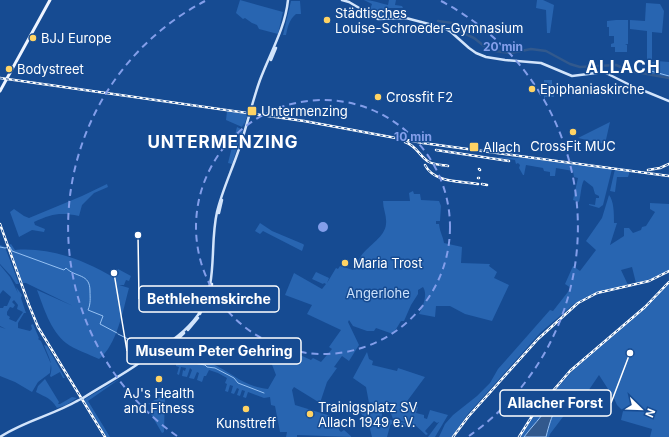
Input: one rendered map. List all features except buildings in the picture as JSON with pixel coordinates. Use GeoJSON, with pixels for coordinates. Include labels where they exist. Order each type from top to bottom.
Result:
{"type":"FeatureCollection","features":[{"type":"Feature","properties":{"kind":"main road"},"geometry":{"type":"LineString","coordinates":[[0,91],[50,0]]}},
{"type":"Feature","properties":{"kind":"main road"},"geometry":{"type":"LineString","coordinates":[[0,437],[19,426],[57,411],[83,398],[139,364],[175,340],[187,329],[200,312],[211,286],[214,229],[219,203],[239,150],[260,80],[282,27],[289,0]]}},
{"type":"Feature","properties":{"kind":"main road"},"geometry":{"type":"LineString","coordinates":[[342,0],[349,2],[378,19],[406,18],[444,28],[476,53],[485,56],[505,60],[541,63],[572,76],[605,72],[630,86],[669,100]]}},
{"type":"Feature","properties":{"kind":"green space"},"geometry":{"type":"Polygon","coordinates":[[[240,0],[283,12],[278,34],[259,29],[257,25],[245,18],[243,19],[236,13],[240,0]]]}},
{"type":"Feature","properties":{"kind":"green space"},"geometry":{"type":"Polygon","coordinates":[[[364,0],[388,5],[389,0],[396,0],[395,5],[402,6],[403,8],[387,8],[384,18],[378,18],[369,12],[372,4],[364,0]]]}},
{"type":"Feature","properties":{"kind":"green space"},"geometry":{"type":"Polygon","coordinates":[[[537,0],[543,0],[554,5],[550,33],[547,33],[546,10],[536,8],[537,0]]]}},
{"type":"Feature","properties":{"kind":"green space"},"geometry":{"type":"Polygon","coordinates":[[[291,1],[300,1],[301,14],[296,14],[294,16],[289,23],[286,35],[283,35],[291,1]]]}},
{"type":"Feature","properties":{"kind":"green space"},"geometry":{"type":"Polygon","coordinates":[[[646,3],[660,4],[664,11],[662,33],[652,32],[652,61],[647,63],[647,31],[630,29],[630,20],[645,21],[646,3]]]}},
{"type":"Feature","properties":{"kind":"green space"},"geometry":{"type":"Polygon","coordinates":[[[628,20],[628,44],[625,44],[627,45],[627,52],[615,52],[615,47],[611,47],[611,44],[614,43],[614,36],[609,36],[607,21],[628,20]]]}},
{"type":"Feature","properties":{"kind":"green space"},"geometry":{"type":"Polygon","coordinates":[[[657,61],[669,62],[669,78],[650,74],[649,63],[657,61]]]}},
{"type":"Feature","properties":{"kind":"green space"},"geometry":{"type":"Polygon","coordinates":[[[544,80],[552,80],[552,84],[554,85],[554,97],[545,97],[544,101],[544,80]]]}},
{"type":"Feature","properties":{"kind":"green space"},"geometry":{"type":"Polygon","coordinates":[[[227,111],[248,114],[243,128],[244,123],[242,127],[226,120],[227,111]]]}},
{"type":"Feature","properties":{"kind":"green space"},"geometry":{"type":"Polygon","coordinates":[[[610,122],[605,144],[578,138],[610,122]]]}},
{"type":"Feature","properties":{"kind":"green space"},"geometry":{"type":"Polygon","coordinates":[[[237,127],[243,130],[232,164],[228,163],[237,127]]]}},
{"type":"Feature","properties":{"kind":"green space"},"geometry":{"type":"Polygon","coordinates":[[[495,157],[524,158],[612,169],[603,205],[599,208],[589,205],[595,205],[596,198],[599,198],[599,196],[595,194],[593,187],[584,180],[579,202],[573,200],[578,178],[574,177],[573,171],[556,168],[555,176],[550,176],[550,172],[544,171],[543,168],[526,165],[523,175],[519,168],[520,165],[518,163],[516,164],[515,160],[495,157]]]}},
{"type":"Feature","properties":{"kind":"green space"},"geometry":{"type":"Polygon","coordinates":[[[615,169],[630,171],[628,177],[617,177],[615,192],[610,191],[615,169]]]}},
{"type":"Feature","properties":{"kind":"green space"},"geometry":{"type":"Polygon","coordinates":[[[107,184],[108,187],[94,193],[82,205],[79,216],[56,214],[46,217],[34,222],[35,225],[45,229],[44,232],[32,230],[19,237],[10,212],[14,209],[29,218],[107,184]]]}},
{"type":"Feature","properties":{"kind":"green space","name":"Angerlohe"},"geometry":{"type":"Polygon","coordinates":[[[413,191],[414,194],[420,194],[421,200],[439,201],[441,206],[440,221],[436,221],[436,224],[439,224],[444,243],[462,247],[461,263],[490,264],[489,266],[497,272],[494,278],[509,285],[492,321],[465,314],[450,306],[436,306],[435,317],[419,314],[425,297],[423,287],[418,290],[418,294],[404,321],[401,321],[393,334],[376,328],[374,331],[367,331],[353,326],[349,320],[348,322],[359,345],[349,361],[342,356],[334,367],[337,368],[327,382],[320,403],[294,387],[292,390],[295,405],[331,416],[341,432],[344,430],[352,437],[297,435],[297,437],[286,437],[287,432],[280,432],[275,406],[271,405],[270,397],[264,398],[248,392],[246,398],[243,397],[245,391],[242,390],[240,396],[237,395],[239,389],[237,388],[234,394],[231,393],[233,386],[230,385],[228,392],[225,391],[227,384],[225,383],[227,378],[209,370],[206,376],[204,376],[202,382],[197,380],[199,373],[197,372],[194,379],[189,378],[192,370],[190,368],[187,377],[182,376],[183,370],[185,371],[186,368],[181,367],[179,375],[177,374],[179,367],[176,366],[176,361],[169,358],[164,362],[160,357],[160,354],[170,348],[194,357],[192,355],[198,346],[200,347],[195,357],[199,359],[198,358],[203,349],[205,350],[201,360],[219,367],[244,382],[268,389],[276,375],[271,362],[278,345],[311,360],[313,358],[321,362],[332,349],[329,347],[341,330],[307,314],[312,305],[285,295],[294,273],[322,289],[326,284],[312,279],[316,272],[329,278],[327,283],[336,268],[338,269],[340,266],[353,270],[364,252],[380,237],[385,229],[386,218],[383,201],[410,201],[409,193],[413,191]]]}},
{"type":"Feature","properties":{"kind":"green space"},"geometry":{"type":"Polygon","coordinates":[[[609,195],[613,204],[614,223],[617,223],[610,245],[624,236],[624,228],[629,228],[633,233],[646,226],[655,212],[650,209],[650,203],[669,204],[669,270],[658,277],[636,283],[632,267],[621,270],[628,285],[597,293],[574,304],[540,333],[467,415],[452,437],[439,437],[445,424],[453,415],[477,396],[490,383],[498,369],[550,310],[553,311],[571,288],[565,284],[573,266],[580,271],[596,250],[586,241],[602,218],[609,195]]]}},
{"type":"Feature","properties":{"kind":"green space"},"geometry":{"type":"Polygon","coordinates":[[[260,223],[272,231],[303,244],[302,251],[263,231],[260,234],[255,231],[260,223]]]}},
{"type":"Feature","properties":{"kind":"green space"},"geometry":{"type":"Polygon","coordinates":[[[11,244],[15,250],[41,251],[66,256],[90,265],[113,277],[118,269],[131,276],[129,281],[126,280],[124,285],[119,285],[129,288],[122,316],[115,336],[105,353],[99,359],[78,350],[60,338],[48,318],[37,290],[73,306],[26,283],[21,283],[9,245],[11,244]]]}},
{"type":"Feature","properties":{"kind":"green space"},"geometry":{"type":"Polygon","coordinates":[[[0,245],[5,247],[19,284],[16,284],[0,264],[0,245]]]}},
{"type":"Feature","properties":{"kind":"green space"},"geometry":{"type":"Polygon","coordinates":[[[0,265],[10,277],[18,293],[16,287],[22,295],[21,298],[26,313],[24,313],[18,323],[18,328],[30,331],[32,329],[31,325],[33,324],[39,338],[38,339],[41,341],[51,364],[50,373],[38,382],[32,392],[15,382],[0,376],[0,327],[6,329],[0,326],[0,308],[7,306],[11,297],[3,290],[0,294],[0,265]],[[14,300],[12,302],[15,305],[13,308],[10,307],[7,312],[7,315],[10,317],[9,319],[16,322],[23,312],[17,309],[18,305],[14,300]]]}},
{"type":"Feature","properties":{"kind":"green space"},"geometry":{"type":"Polygon","coordinates":[[[669,283],[669,437],[650,437],[652,429],[621,420],[623,411],[617,405],[613,396],[606,394],[608,389],[599,375],[580,403],[569,409],[549,437],[546,437],[556,408],[549,405],[524,437],[520,437],[530,418],[577,366],[646,307],[669,283]]]}},
{"type":"Feature","properties":{"kind":"green space"},"geometry":{"type":"Polygon","coordinates":[[[44,345],[47,346],[65,378],[63,378],[60,372],[51,377],[50,376],[51,364],[44,345]]]}},
{"type":"Feature","properties":{"kind":"green space"},"geometry":{"type":"Polygon","coordinates":[[[367,352],[369,359],[373,361],[372,365],[397,371],[398,368],[425,377],[405,404],[418,407],[416,413],[424,415],[424,418],[427,419],[430,410],[448,415],[435,437],[428,437],[439,422],[437,423],[434,421],[425,431],[428,434],[426,435],[414,424],[393,419],[390,411],[394,406],[390,402],[386,407],[382,404],[379,407],[382,414],[381,421],[387,422],[388,419],[410,424],[415,427],[391,424],[387,437],[372,437],[367,417],[365,419],[360,412],[369,403],[366,387],[353,378],[367,352]]]}},
{"type":"Feature","properties":{"kind":"green space"},"geometry":{"type":"Polygon","coordinates":[[[121,378],[88,401],[110,437],[106,437],[83,400],[121,378]]]}},
{"type":"Feature","properties":{"kind":"green space"},"geometry":{"type":"Polygon","coordinates":[[[45,379],[59,402],[58,404],[72,397],[77,398],[66,405],[57,408],[51,400],[36,392],[38,386],[45,379]]]}},
{"type":"Feature","properties":{"kind":"green space"},"geometry":{"type":"Polygon","coordinates":[[[165,394],[164,432],[162,433],[149,411],[154,408],[152,405],[148,404],[165,394]]]}},
{"type":"Feature","properties":{"kind":"shaded area"},"geometry":{"type":"Polygon","coordinates":[[[549,405],[556,408],[546,437],[524,437],[543,414],[549,405]]]}},
{"type":"Feature","properties":{"kind":"waterway"},"geometry":{"type":"LineString","coordinates":[[438,21],[452,23],[459,31],[495,51],[511,53],[531,49],[546,51],[570,64],[580,67],[616,65],[630,71],[669,78]]}},
{"type":"Feature","properties":{"kind":"waterway"},"geometry":{"type":"LineString","coordinates":[[655,72],[657,70],[659,73]]}},
{"type":"Feature","properties":{"kind":"waterway"},"geometry":{"type":"LineString","coordinates":[[649,74],[651,71],[669,76]]}},
{"type":"Feature","properties":{"kind":"waterway"},"geometry":{"type":"LineString","coordinates":[[0,247],[10,247],[12,251],[64,270],[66,268],[85,278],[88,281],[90,291],[90,303],[88,310],[103,316],[100,324],[117,333]]}},
{"type":"Feature","properties":{"kind":"waterway"},"geometry":{"type":"LineString","coordinates":[[118,334],[132,341]]}},
{"type":"Feature","properties":{"kind":"waterway"},"geometry":{"type":"LineString","coordinates":[[134,342],[152,353]]}},
{"type":"Feature","properties":{"kind":"waterway"},"geometry":{"type":"LineString","coordinates":[[159,355],[174,353],[177,356],[180,355],[181,357],[187,358],[194,363],[215,368],[234,378],[238,383],[264,393]]}},
{"type":"Feature","properties":{"kind":"railway"},"geometry":{"type":"LineString","coordinates":[[0,78],[304,121],[423,143],[669,176]]}},
{"type":"Feature","properties":{"kind":"railway"},"geometry":{"type":"LineString","coordinates":[[405,142],[412,146],[429,162],[448,166]]}},
{"type":"Feature","properties":{"kind":"railway"},"geometry":{"type":"LineString","coordinates":[[436,150],[509,161]]}},
{"type":"Feature","properties":{"kind":"railway"},"geometry":{"type":"LineString","coordinates":[[648,170],[660,168],[669,164]]}},
{"type":"Feature","properties":{"kind":"railway"},"geometry":{"type":"LineString","coordinates":[[425,165],[429,171],[441,178],[478,184]]}},
{"type":"Feature","properties":{"kind":"railway"},"geometry":{"type":"LineString","coordinates":[[482,184],[487,185]]}},
{"type":"Feature","properties":{"kind":"railway"},"geometry":{"type":"LineString","coordinates":[[0,224],[38,327],[105,437]]}},
{"type":"Feature","properties":{"kind":"railway"},"geometry":{"type":"LineString","coordinates":[[453,437],[468,417],[538,339],[578,303],[597,293],[649,281],[669,271]]}},
{"type":"Feature","properties":{"kind":"railway"},"geometry":{"type":"LineString","coordinates":[[519,437],[534,413],[570,371],[645,307],[669,282]]}},
{"type":"Feature","properties":{"kind":"place","name":"Städtisches Louise-Schroeder-Gymnasium"},"geometry":{"type":"Point","coordinates":[327,20]}},
{"type":"Feature","properties":{"kind":"place","name":"BJJ Europe"},"geometry":{"type":"Point","coordinates":[33,38]}},
{"type":"Feature","properties":{"kind":"place","name":"Bodystreet"},"geometry":{"type":"Point","coordinates":[9,69]}},
{"type":"Feature","properties":{"kind":"place","name":"Epiphaniaskirche"},"geometry":{"type":"Point","coordinates":[532,89]}},
{"type":"Feature","properties":{"kind":"place","name":"Crossfit F2"},"geometry":{"type":"Point","coordinates":[378,97]}},
{"type":"Feature","properties":{"kind":"place","name":"Untermenzing"},"geometry":{"type":"Point","coordinates":[252,111]}},
{"type":"Feature","properties":{"kind":"place","name":"CrossFit MUC"},"geometry":{"type":"Point","coordinates":[573,132]}},
{"type":"Feature","properties":{"kind":"place","name":"Allach"},"geometry":{"type":"Point","coordinates":[474,147]}},
{"type":"Feature","properties":{"kind":"place","name":"Bethlehemskirche"},"geometry":{"type":"Point","coordinates":[138,235]}},
{"type":"Feature","properties":{"kind":"place","name":"Maria Trost"},"geometry":{"type":"Point","coordinates":[345,263]}},
{"type":"Feature","properties":{"kind":"place","name":"Museum Peter Gehring"},"geometry":{"type":"Point","coordinates":[114,273]}},
{"type":"Feature","properties":{"kind":"place","name":"Allacher Forst"},"geometry":{"type":"Point","coordinates":[630,353]}},
{"type":"Feature","properties":{"kind":"place","name":"AJ's Health and Fitness"},"geometry":{"type":"Point","coordinates":[159,379]}},
{"type":"Feature","properties":{"kind":"place","name":"Kunsttreff"},"geometry":{"type":"Point","coordinates":[246,409]}},
{"type":"Feature","properties":{"kind":"place","name":"Trainigsplatz SV Allach 1949 e.V."},"geometry":{"type":"Point","coordinates":[310,414]}},
{"type":"Feature","properties":{"kind":"district","name":"ALLACH"},"geometry":{"type":"Point","coordinates":[623,67]}},
{"type":"Feature","properties":{"kind":"district","name":"UNTERMENZING"},"geometry":{"type":"Point","coordinates":[223,142]}}]}
